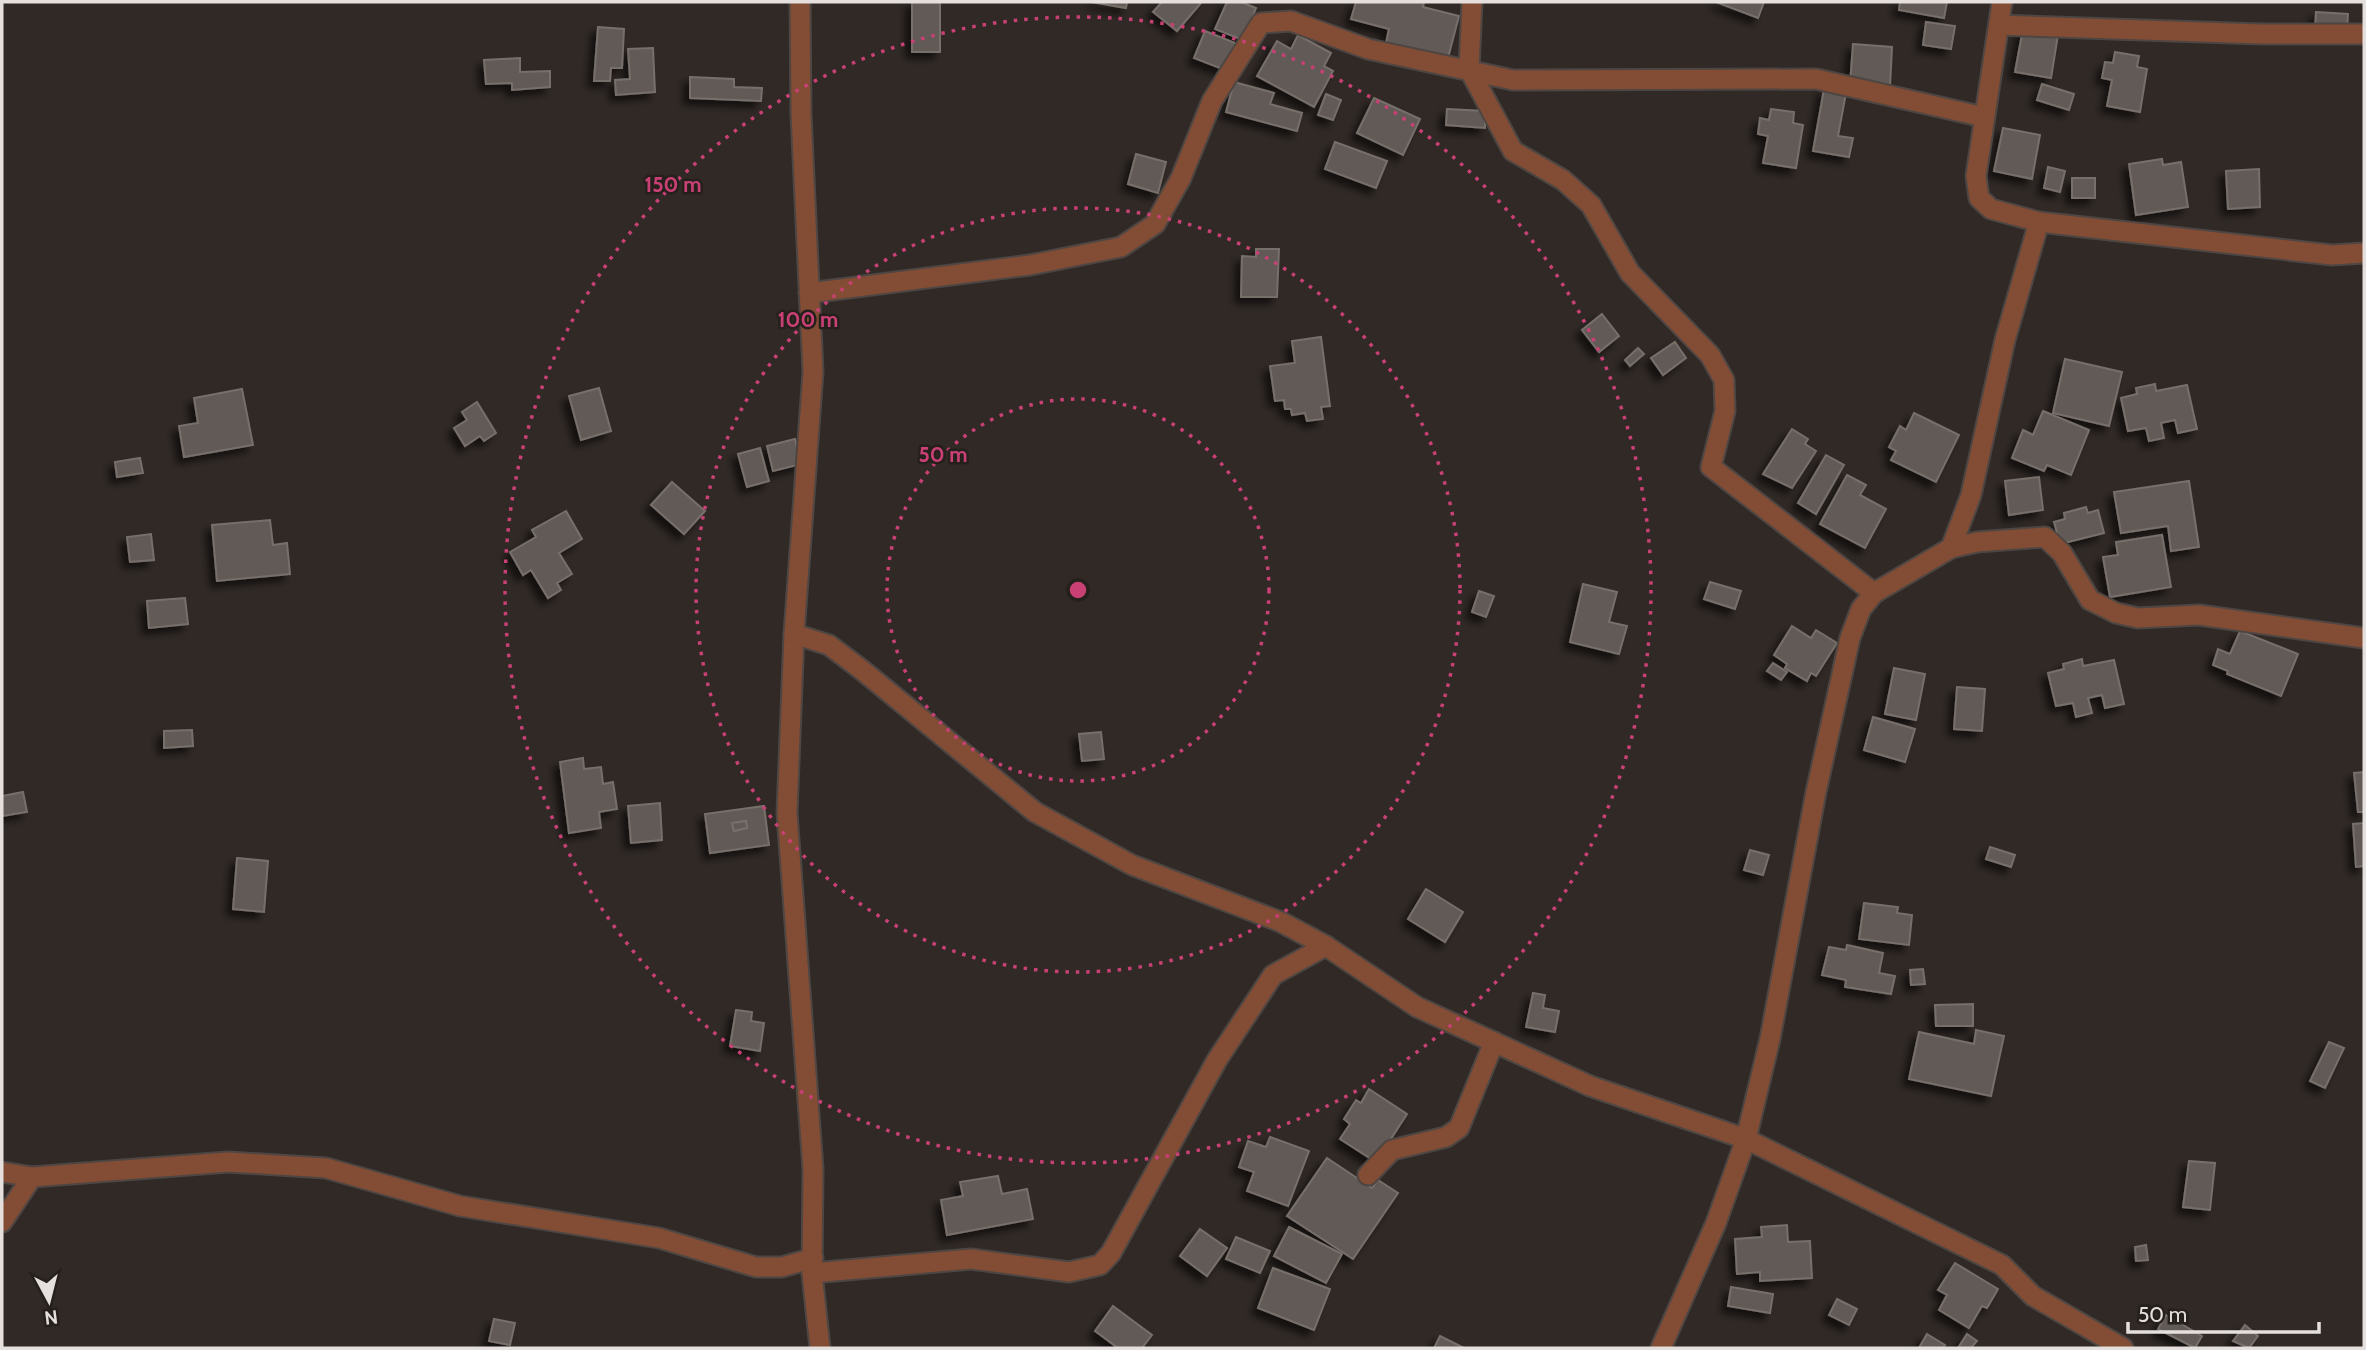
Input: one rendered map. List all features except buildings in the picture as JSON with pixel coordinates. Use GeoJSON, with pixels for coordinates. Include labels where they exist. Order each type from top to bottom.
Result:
{"type":"FeatureCollection","features":[{"type":"Feature","properties":{"kind":"street"},"geometry":{"type":"LineString","coordinates":[[800,2],[813,372],[794,634],[787,813],[813,1170],[813,1265],[820,1348]]}},
{"type":"Feature","properties":{"kind":"street"},"geometry":{"type":"LineString","coordinates":[[1472,2],[1469,69],[1513,151],[1563,180],[1591,205],[1630,273],[1710,355],[1724,380],[1725,411],[1710,467],[1874,593]]}},
{"type":"Feature","properties":{"kind":"street"},"geometry":{"type":"LineString","coordinates":[[2002,2],[1976,176],[1979,198],[1991,209],[2039,222],[2332,254],[2364,253]]}},
{"type":"Feature","properties":{"kind":"street"},"geometry":{"type":"LineString","coordinates":[[809,293],[1030,265],[1121,247],[1155,225],[1181,178],[1212,101],[1261,23],[1291,21],[1368,49],[1513,80],[1816,79],[1984,117]]}},
{"type":"Feature","properties":{"kind":"street"},"geometry":{"type":"LineString","coordinates":[[1999,24],[2261,34],[2364,34]]}},
{"type":"Feature","properties":{"kind":"street"},"geometry":{"type":"LineString","coordinates":[[1951,548],[1971,495],[2006,340],[2039,222]]}},
{"type":"Feature","properties":{"kind":"street"},"geometry":{"type":"LineString","coordinates":[[1661,1348],[1716,1223],[1746,1139],[1770,1039],[1816,792],[1850,638],[1861,609],[1874,593],[1951,548],[1977,542],[2045,537],[2062,553],[2090,600],[2116,613],[2138,618],[2199,615],[2364,638]]}},
{"type":"Feature","properties":{"kind":"street"},"geometry":{"type":"LineString","coordinates":[[794,634],[829,646],[862,670],[1035,812],[1132,864],[1281,922],[1326,946],[1417,1007],[1590,1086],[1746,1139],[2002,1265],[2033,1296],[2123,1348]]}},
{"type":"Feature","properties":{"kind":"street"},"geometry":{"type":"LineString","coordinates":[[2,1172],[32,1177],[228,1162],[326,1168],[460,1206],[659,1238],[756,1267],[971,1259],[1069,1272],[1100,1265],[1111,1253],[1217,1060],[1273,975],[1326,946]]}},
{"type":"Feature","properties":{"kind":"street"},"geometry":{"type":"LineString","coordinates":[[1368,1175],[1392,1150],[1446,1137],[1459,1128],[1494,1041]]}},
{"type":"Feature","properties":{"kind":"street"},"geometry":{"type":"LineString","coordinates":[[2,1222],[32,1177]]}}]}
